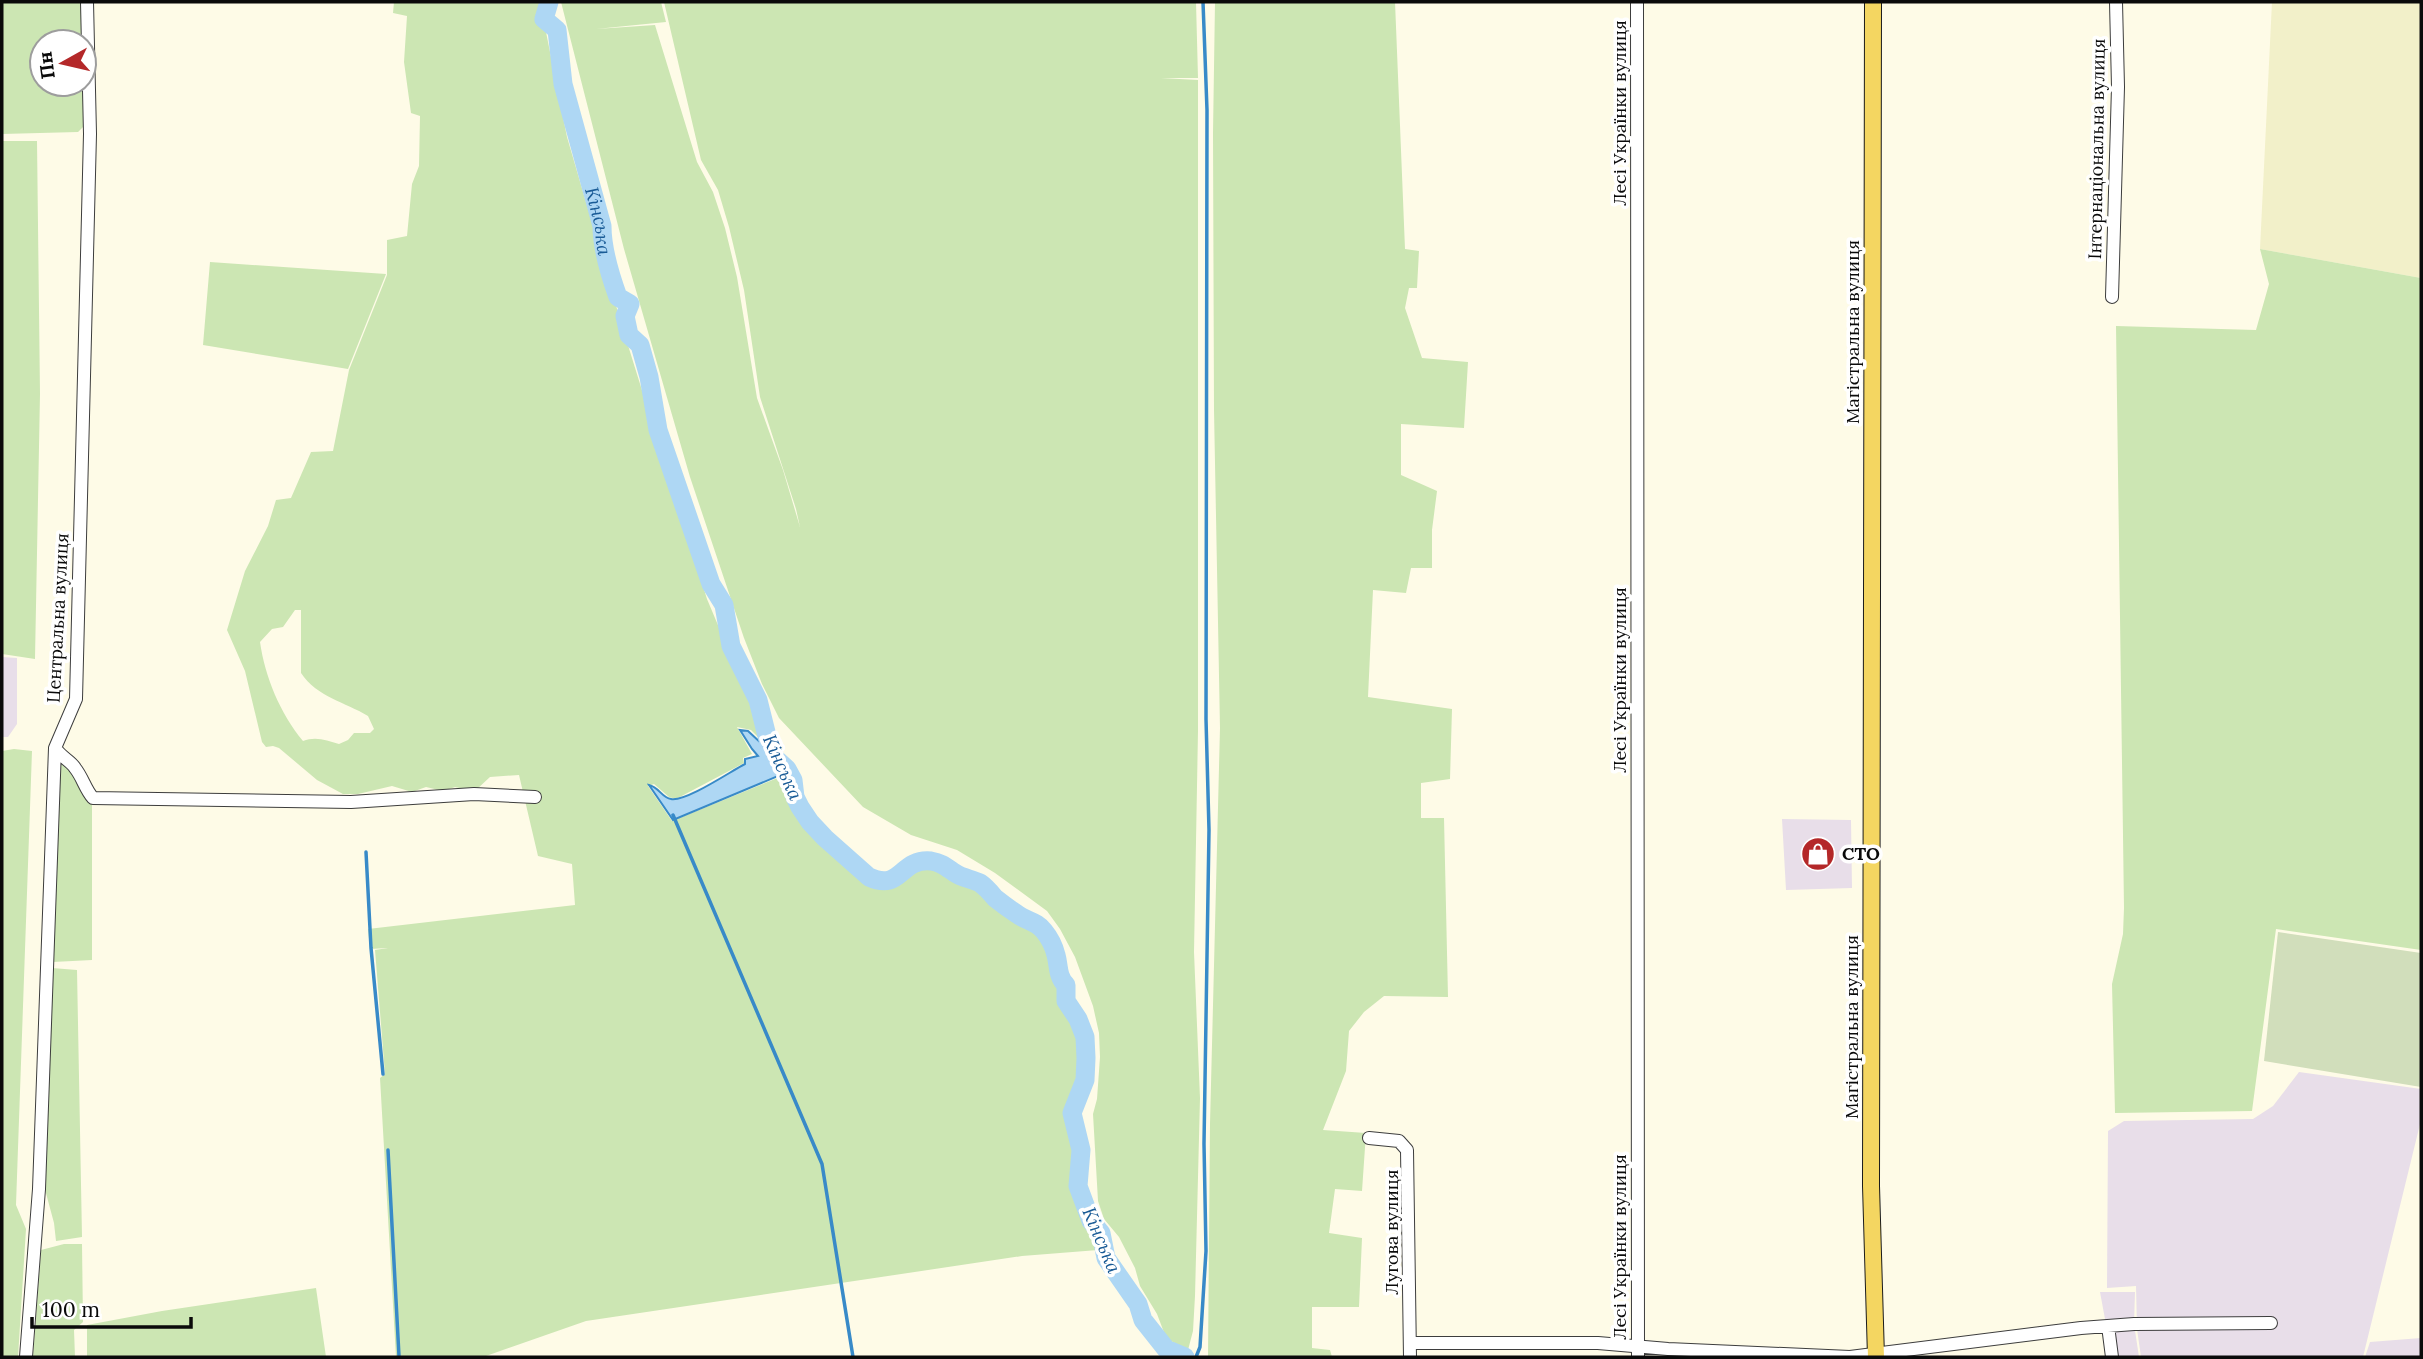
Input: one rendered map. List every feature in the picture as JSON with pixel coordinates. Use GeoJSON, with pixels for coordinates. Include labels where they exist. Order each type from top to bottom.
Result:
{"type":"FeatureCollection","features":[{"type":"Feature","properties":{"kind":"main road","name":"Магістральна вулиця"},"geometry":{"type":"LineString","coordinates":[[1872,2],[1871,1186],[1876,1356]]}},
{"type":"Feature","properties":{"kind":"street","name":"Центральна вулиця"},"geometry":{"type":"LineString","coordinates":[[26,1357],[38,1189],[55,748],[76,699],[90,134],[87,2]]}},
{"type":"Feature","properties":{"kind":"street","name":"Лесі Українки вулиця"},"geometry":{"type":"LineString","coordinates":[[1637,2],[1637,1352]]}},
{"type":"Feature","properties":{"kind":"street","name":"Інтернаціональна вулиця"},"geometry":{"type":"LineString","coordinates":[[2112,297],[2118,87],[2116,2]]}},
{"type":"Feature","properties":{"kind":"street"},"geometry":{"type":"LineString","coordinates":[[55,748],[63,759],[74,765],[93,798],[351,802],[474,793],[535,797]]}},
{"type":"Feature","properties":{"kind":"street","name":"Лугова вулиця"},"geometry":{"type":"LineString","coordinates":[[1369,1138],[1399,1141],[1408,1150],[1410,1357]]}},
{"type":"Feature","properties":{"kind":"street"},"geometry":{"type":"LineString","coordinates":[[1410,1343],[1598,1343],[1637,1352],[1841,1357],[1876,1356],[2057,1330],[2108,1326],[2271,1323]]}},
{"type":"Feature","properties":{"kind":"street"},"geometry":{"type":"LineString","coordinates":[[2108,1326],[2112,1357]]}},
{"type":"Feature","properties":{"kind":"shaded area"},"geometry":{"type":"Polygon","coordinates":[[[2272,2],[2421,2],[2421,278],[2260,249],[2272,2]]]}},
{"type":"Feature","properties":{"kind":"shaded area"},"geometry":{"type":"Polygon","coordinates":[[[2,657],[17,658],[17,724],[8,737],[2,737],[2,657]]]}},
{"type":"Feature","properties":{"kind":"shaded area","name":"СТО"},"geometry":{"type":"Polygon","coordinates":[[[1782,819],[1851,820],[1852,888],[1786,890],[1782,819]]]}},
{"type":"Feature","properties":{"kind":"shaded area"},"geometry":{"type":"Polygon","coordinates":[[[2299,1072],[2421,1089],[2421,1120],[2363,1357],[2141,1357],[2136,1286],[2107,1288],[2108,1131],[2124,1121],[2253,1119],[2273,1106],[2299,1072]]]}},
{"type":"Feature","properties":{"kind":"shaded area"},"geometry":{"type":"Polygon","coordinates":[[[2100,1292],[2135,1292],[2134,1324],[2139,1357],[2112,1357],[2100,1292]]]}},
{"type":"Feature","properties":{"kind":"shaded area"},"geometry":{"type":"Polygon","coordinates":[[[2421,1338],[2421,1357],[2365,1357],[2370,1342],[2421,1338]]]}},
{"type":"Feature","properties":{"kind":"green space"},"geometry":{"type":"Polygon","coordinates":[[[2,2],[82,2],[82,28],[28,28],[28,98],[83,98],[84,126],[78,132],[2,134],[2,2]]]}},
{"type":"Feature","properties":{"kind":"green space"},"geometry":{"type":"Polygon","coordinates":[[[394,2],[540,2],[567,137],[622,326],[707,599],[759,723],[761,740],[751,730],[737,727],[752,754],[743,758],[744,763],[676,799],[669,797],[654,784],[648,786],[672,821],[785,775],[790,779],[792,801],[806,823],[829,849],[868,881],[880,887],[894,887],[921,865],[939,868],[978,889],[1042,934],[1063,1005],[1075,1022],[1082,1051],[1079,1079],[1065,1108],[1075,1153],[1074,1183],[1098,1250],[1022,1256],[586,1321],[486,1356],[396,1357],[380,1078],[385,1074],[375,950],[388,948],[370,949],[368,929],[575,905],[572,864],[538,856],[519,775],[490,777],[472,791],[455,787],[443,791],[426,787],[412,792],[392,786],[358,794],[343,794],[317,780],[279,748],[266,747],[262,742],[245,671],[227,630],[245,571],[268,526],[276,500],[291,498],[311,452],[333,451],[349,370],[387,275],[387,240],[407,236],[412,184],[419,166],[420,116],[411,113],[404,62],[407,16],[393,13],[394,2]],[[295,610],[283,627],[272,629],[260,642],[270,681],[287,719],[303,741],[316,739],[339,744],[354,733],[370,733],[374,729],[368,716],[315,688],[301,673],[301,610],[295,610]]]}},
{"type":"Feature","properties":{"kind":"green space"},"geometry":{"type":"Polygon","coordinates":[[[561,2],[661,2],[666,22],[596,29],[655,25],[697,162],[713,192],[725,228],[737,277],[757,398],[800,527],[796,509],[760,397],[744,290],[729,227],[718,190],[701,160],[664,2],[1196,2],[1198,78],[1161,78],[1198,80],[1198,731],[1194,952],[1200,1098],[1195,1296],[1193,1331],[1188,1350],[1165,1335],[1157,1314],[1140,1286],[1135,1268],[1119,1237],[1104,1219],[1098,1201],[1093,1114],[1097,1099],[1099,1033],[1093,1006],[1075,957],[1060,929],[1047,911],[995,873],[957,850],[911,835],[863,807],[779,718],[762,684],[690,477],[624,249],[561,2]]]}},
{"type":"Feature","properties":{"kind":"green space"},"geometry":{"type":"Polygon","coordinates":[[[1215,2],[1395,2],[1405,249],[1419,251],[1417,288],[1409,288],[1405,308],[1422,358],[1468,362],[1464,428],[1401,424],[1401,475],[1437,491],[1432,530],[1432,568],[1411,568],[1406,593],[1373,590],[1368,697],[1452,709],[1450,779],[1421,783],[1421,818],[1444,818],[1448,997],[1384,996],[1364,1012],[1349,1031],[1346,1071],[1323,1130],[1366,1133],[1362,1191],[1335,1189],[1329,1233],[1362,1238],[1359,1307],[1312,1307],[1312,1348],[1330,1350],[1332,1357],[1208,1357],[1210,1124],[1220,728],[1214,410],[1215,2]]]}},
{"type":"Feature","properties":{"kind":"green space"},"geometry":{"type":"Polygon","coordinates":[[[2,141],[37,141],[40,394],[35,659],[2,654],[2,141]]]}},
{"type":"Feature","properties":{"kind":"green space"},"geometry":{"type":"Polygon","coordinates":[[[2260,249],[2421,278],[2421,950],[2276,929],[2252,1111],[2115,1113],[2112,984],[2123,934],[2124,908],[2116,326],[2256,330],[2269,284],[2260,249]]]}},
{"type":"Feature","properties":{"kind":"green space"},"geometry":{"type":"Polygon","coordinates":[[[210,262],[386,274],[348,369],[203,345],[210,262]]]}},
{"type":"Feature","properties":{"kind":"green space"},"geometry":{"type":"Polygon","coordinates":[[[2,751],[32,751],[16,1205],[26,1229],[18,1357],[2,1357],[2,751]]]}},
{"type":"Feature","properties":{"kind":"green space"},"geometry":{"type":"Polygon","coordinates":[[[59,763],[73,770],[92,804],[92,960],[53,962],[59,763]]]}},
{"type":"Feature","properties":{"kind":"green space"},"geometry":{"type":"Polygon","coordinates":[[[2278,932],[2421,953],[2421,1087],[2264,1061],[2278,932]]]}},
{"type":"Feature","properties":{"kind":"green space"},"geometry":{"type":"Polygon","coordinates":[[[52,968],[77,970],[82,1237],[56,1241],[43,1182],[52,968]]]}},
{"type":"Feature","properties":{"kind":"green space"},"geometry":{"type":"Polygon","coordinates":[[[64,1244],[82,1244],[83,1322],[74,1330],[75,1357],[33,1357],[41,1250],[64,1244]]]}},
{"type":"Feature","properties":{"kind":"green space"},"geometry":{"type":"Polygon","coordinates":[[[316,1288],[326,1357],[87,1357],[87,1325],[316,1288]]]}},
{"type":"Feature","properties":{"kind":"water"},"geometry":{"type":"Polygon","coordinates":[[[740,730],[748,731],[762,744],[763,737],[770,735],[776,755],[790,771],[673,820],[649,785],[668,798],[678,799],[745,764],[745,759],[758,756],[740,730]]]}},
{"type":"Feature","properties":{"kind":"waterway","name":"Кінська"},"geometry":{"type":"LineString","coordinates":[[549,2],[544,19],[557,30],[563,84],[602,226],[609,271],[618,297],[630,304],[625,316],[629,335],[640,345],[649,377],[658,430],[711,584],[724,605],[731,646],[758,700],[775,758],[787,769],[793,780],[795,797],[810,822],[869,877],[888,880],[895,878],[912,864],[921,861],[938,863],[958,875],[980,883],[997,900],[1038,925],[1046,933],[1055,952],[1061,978],[1066,985],[1066,1001],[1078,1019],[1085,1037],[1085,1080],[1072,1113],[1081,1150],[1078,1186],[1091,1221],[1101,1233],[1106,1258],[1138,1304],[1143,1320],[1166,1349],[1185,1357]]}},
{"type":"Feature","properties":{"kind":"waterway"},"geometry":{"type":"LineString","coordinates":[[1196,1357],[1200,1347],[1206,1251],[1204,1144],[1209,830],[1206,719],[1207,110],[1203,2]]}},
{"type":"Feature","properties":{"kind":"waterway"},"geometry":{"type":"LineString","coordinates":[[673,815],[822,1164],[853,1357]]}},
{"type":"Feature","properties":{"kind":"waterway"},"geometry":{"type":"LineString","coordinates":[[366,852],[371,948],[383,1074]]}},
{"type":"Feature","properties":{"kind":"waterway"},"geometry":{"type":"LineString","coordinates":[[388,1150],[399,1356]]}},
{"type":"Feature","properties":{"kind":"place","name":"СТО"},"geometry":{"type":"Point","coordinates":[1818,854]}}]}
